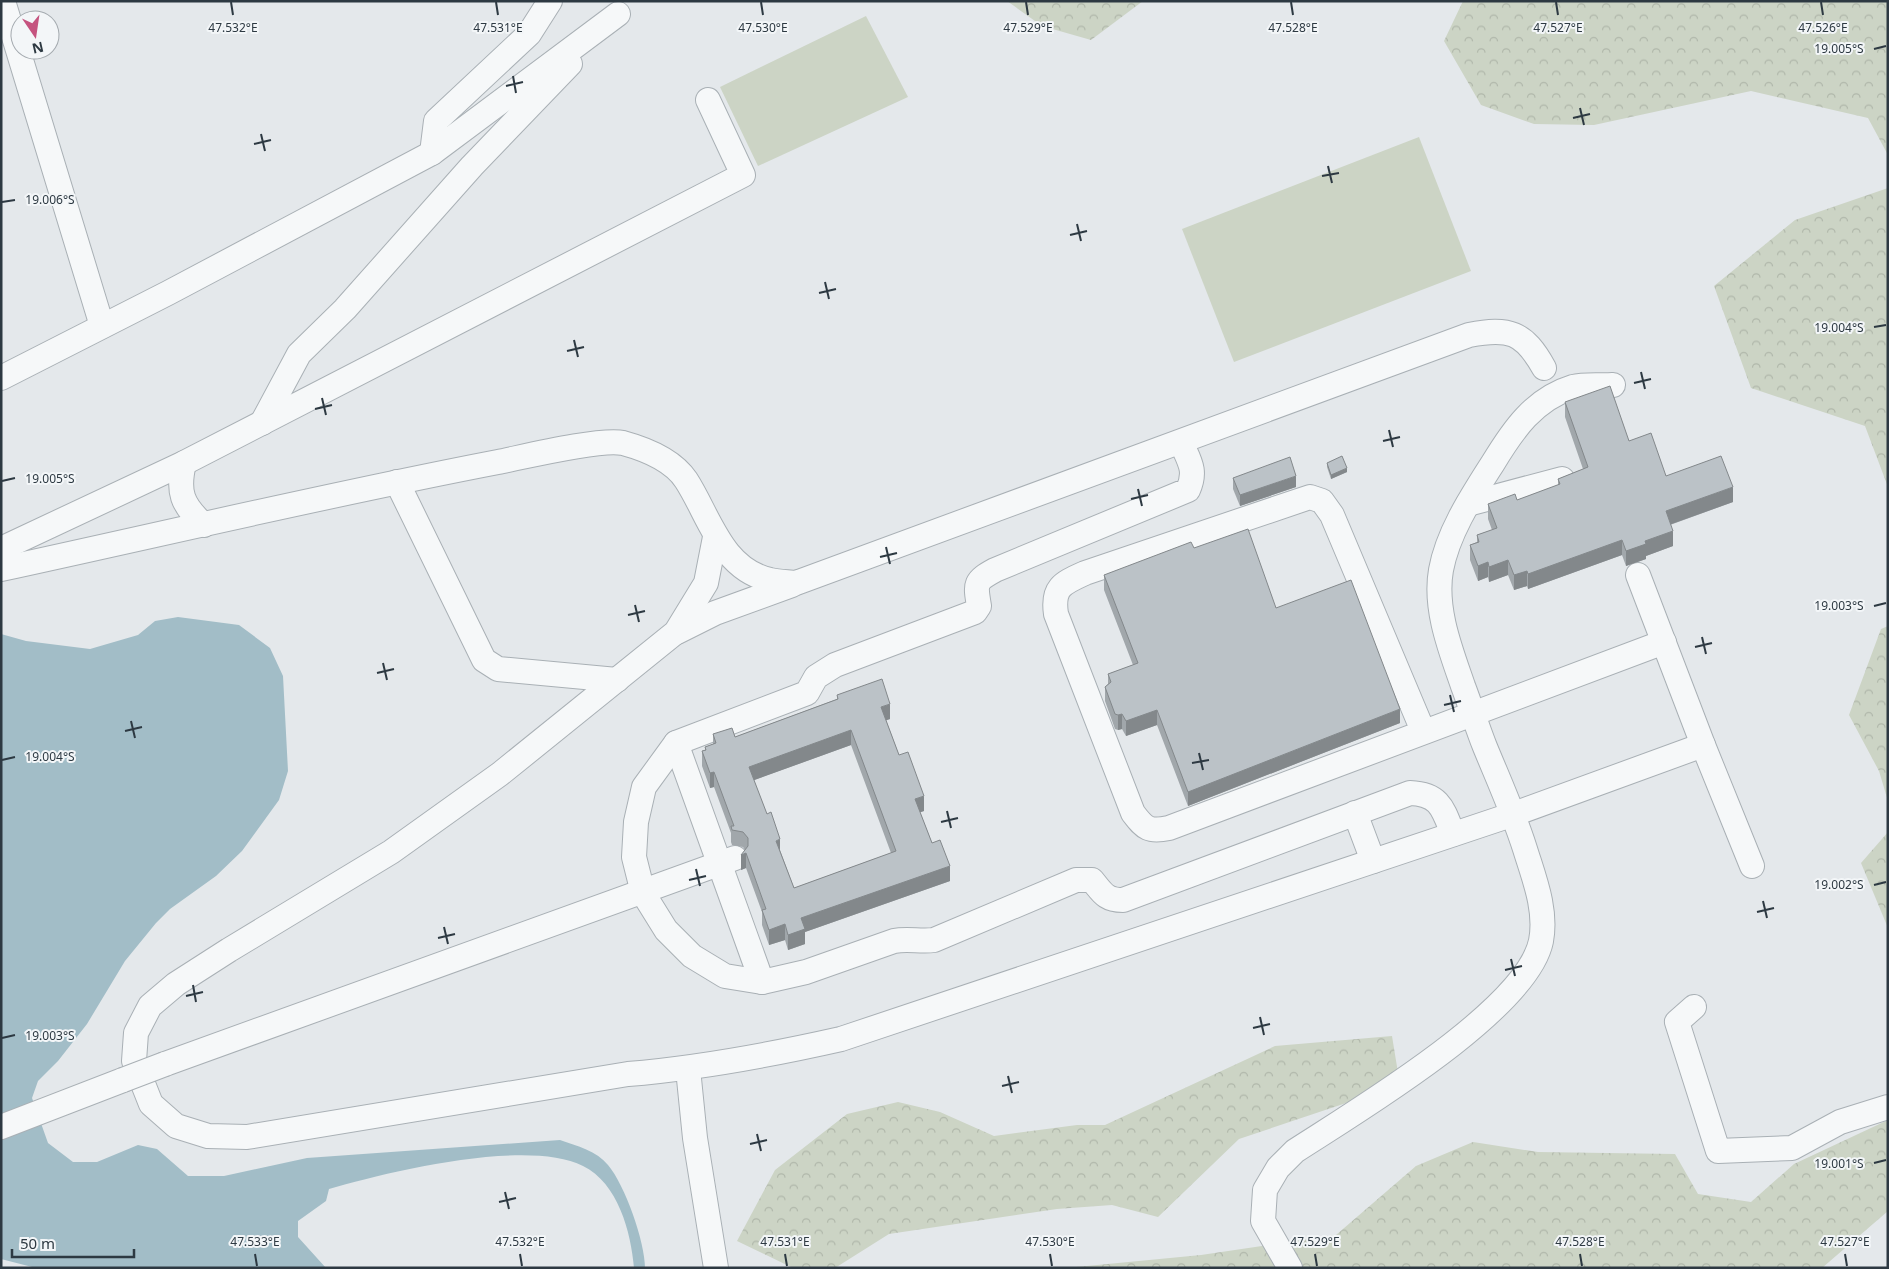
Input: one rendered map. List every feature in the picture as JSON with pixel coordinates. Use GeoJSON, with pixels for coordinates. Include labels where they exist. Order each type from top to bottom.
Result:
{"type":"FeatureCollection","features":[{"type":"Feature","properties":{"kind":"lane"},"geometry":{"type":"LineString","coordinates":[[3,1],[102,326]]}},
{"type":"Feature","properties":{"kind":"lane"},"geometry":{"type":"LineString","coordinates":[[432,153],[436,121],[529,34],[550,1]]}},
{"type":"Feature","properties":{"kind":"lane"},"geometry":{"type":"LineString","coordinates":[[1,378],[432,153],[618,8]]}},
{"type":"Feature","properties":{"kind":"lane"},"geometry":{"type":"LineString","coordinates":[[262,423],[299,354],[345,308],[472,166],[618,8]]}},
{"type":"Feature","properties":{"kind":"lane"},"geometry":{"type":"LineString","coordinates":[[1,549],[184,463],[743,175],[708,100]]}},
{"type":"Feature","properties":{"kind":"lane"},"geometry":{"type":"LineString","coordinates":[[1544,368],[1534,350],[1514,334],[1493,330],[1470,335],[715,613],[676,632],[500,774],[391,852],[176,984],[150,1006],[136,1033],[134,1060],[151,1104],[176,1126],[208,1136],[247,1137],[628,1074],[688,1069],[788,1051],[841,1039],[1514,814],[1703,745]]}},
{"type":"Feature","properties":{"kind":"lane"},"geometry":{"type":"LineString","coordinates":[[1290,1268],[1264,1221],[1265,1190],[1278,1168],[1295,1151],[1422,1068],[1485,1017],[1526,975],[1541,942],[1542,913],[1536,882],[1514,814],[1486,748],[1450,648],[1440,599],[1441,571],[1449,544],[1468,504],[1513,430],[1541,401],[1575,387],[1613,385]]}},
{"type":"Feature","properties":{"kind":"lane"},"geometry":{"type":"LineString","coordinates":[[1,569],[397,482],[582,446],[619,442],[650,452],[668,462],[685,478],[715,537],[732,557],[752,573],[769,580],[796,583]]}},
{"type":"Feature","properties":{"kind":"lane"},"geometry":{"type":"LineString","coordinates":[[1181,442],[1193,478],[1188,490],[995,570],[980,579],[976,588],[979,606],[976,612],[835,665],[816,677],[807,692],[676,743],[644,787],[636,822],[634,857],[643,893],[666,930],[692,956],[725,976],[762,982],[806,972],[894,940],[906,938],[919,942],[934,940],[1076,880],[1092,880],[1104,896],[1111,900],[1122,900],[1410,793],[1426,794],[1438,802],[1453,834]]}},
{"type":"Feature","properties":{"kind":"lane"},"geometry":{"type":"LineString","coordinates":[[184,463],[180,480],[182,497],[189,512],[204,525]]}},
{"type":"Feature","properties":{"kind":"lane"},"geometry":{"type":"LineString","coordinates":[[1468,504],[1562,479]]}},
{"type":"Feature","properties":{"kind":"lane"},"geometry":{"type":"LineString","coordinates":[[397,482],[484,660],[498,669],[617,680]]}},
{"type":"Feature","properties":{"kind":"lane"},"geometry":{"type":"LineString","coordinates":[[1423,731],[1332,515],[1322,501],[1310,497],[1085,573],[1064,582],[1057,592],[1054,603],[1056,614],[1133,812],[1143,827],[1156,830],[1169,828],[1473,712],[1664,642]]}},
{"type":"Feature","properties":{"kind":"lane"},"geometry":{"type":"LineString","coordinates":[[676,632],[706,583],[715,537]]}},
{"type":"Feature","properties":{"kind":"lane"},"geometry":{"type":"LineString","coordinates":[[1638,575],[1752,866]]}},
{"type":"Feature","properties":{"kind":"lane"},"geometry":{"type":"LineString","coordinates":[[676,743],[727,861],[762,982]]}},
{"type":"Feature","properties":{"kind":"lane"},"geometry":{"type":"LineString","coordinates":[[1355,813],[1373,861]]}},
{"type":"Feature","properties":{"kind":"lane"},"geometry":{"type":"LineString","coordinates":[[1,1127],[164,1064],[643,893],[727,861]]}},
{"type":"Feature","properties":{"kind":"lane"},"geometry":{"type":"LineString","coordinates":[[1694,1007],[1677,1022],[1718,1151],[1792,1148],[1840,1122],[1888,1107]]}},
{"type":"Feature","properties":{"kind":"lane"},"geometry":{"type":"LineString","coordinates":[[688,1069],[694,1138],[716,1268]]}},
{"type":"Feature","properties":{"kind":"green space"},"geometry":{"type":"Polygon","coordinates":[[[1007,1],[1143,1],[1091,40],[1042,26],[1007,1]]]}},
{"type":"Feature","properties":{"kind":"green space"},"geometry":{"type":"Polygon","coordinates":[[[1463,1],[1888,1],[1888,155],[1868,118],[1751,91],[1594,125],[1534,124],[1481,105],[1444,41],[1463,1]]]}},
{"type":"Feature","properties":{"kind":"green space"},"geometry":{"type":"Polygon","coordinates":[[[866,16],[908,97],[758,166],[720,87],[866,16]]]}},
{"type":"Feature","properties":{"kind":"green space"},"geometry":{"type":"Polygon","coordinates":[[[1419,137],[1471,271],[1234,362],[1182,229],[1419,137]]]}},
{"type":"Feature","properties":{"kind":"green space"},"geometry":{"type":"Polygon","coordinates":[[[1888,188],[1888,487],[1865,426],[1751,388],[1714,286],[1795,220],[1888,188]]]}},
{"type":"Feature","properties":{"kind":"green space"},"geometry":{"type":"Polygon","coordinates":[[[1888,626],[1888,801],[1879,771],[1849,715],[1881,629],[1888,626]]]}},
{"type":"Feature","properties":{"kind":"green space"},"geometry":{"type":"Polygon","coordinates":[[[1888,832],[1888,928],[1861,863],[1888,832]]]}},
{"type":"Feature","properties":{"kind":"green space"},"geometry":{"type":"Polygon","coordinates":[[[1392,1036],[1400,1085],[1239,1139],[1158,1217],[1112,1205],[1057,1209],[889,1234],[835,1268],[793,1268],[737,1241],[775,1170],[847,1114],[898,1102],[940,1112],[994,1136],[1077,1125],[1105,1125],[1275,1046],[1392,1036]]]}},
{"type":"Feature","properties":{"kind":"green space"},"geometry":{"type":"Polygon","coordinates":[[[1888,1120],[1888,1211],[1822,1268],[1066,1268],[1201,1255],[1336,1235],[1416,1166],[1473,1142],[1538,1152],[1675,1154],[1698,1194],[1751,1202],[1794,1164],[1888,1120]]]}},
{"type":"Feature","properties":{"kind":"water"},"geometry":{"type":"Polygon","coordinates":[[[178,617],[239,625],[270,648],[283,676],[288,771],[279,800],[242,851],[216,876],[170,909],[156,923],[125,961],[87,1024],[58,1061],[38,1081],[32,1098],[48,1143],[73,1162],[97,1162],[138,1145],[157,1149],[188,1176],[224,1176],[307,1158],[560,1140],[598,1156],[614,1174],[621,1186],[638,1229],[645,1268],[634,1268],[626,1224],[614,1196],[595,1174],[583,1166],[558,1158],[528,1155],[494,1156],[421,1167],[329,1189],[326,1201],[298,1221],[298,1237],[326,1268],[36,1268],[1,1259],[1,634],[26,641],[90,649],[138,635],[155,621],[178,617]]]}},
{"type":"Feature","properties":{"kind":"building"},"geometry":{"type":"Polygon","coordinates":[[[1610,386],[1629,441],[1651,433],[1666,476],[1721,456],[1733,487],[1666,511],[1673,531],[1645,541],[1646,544],[1626,551],[1622,540],[1528,574],[1527,571],[1514,575],[1508,560],[1489,567],[1488,562],[1478,566],[1470,545],[1479,542],[1477,535],[1497,528],[1488,504],[1515,494],[1517,500],[1560,484],[1558,479],[1588,467],[1565,402],[1610,386]]]}},
{"type":"Feature","properties":{"kind":"building"},"geometry":{"type":"Polygon","coordinates":[[[1342,456],[1347,468],[1331,475],[1327,463],[1342,456]]]}},
{"type":"Feature","properties":{"kind":"building"},"geometry":{"type":"Polygon","coordinates":[[[1290,457],[1296,476],[1240,495],[1233,478],[1290,457]]]}},
{"type":"Feature","properties":{"kind":"building"},"geometry":{"type":"Polygon","coordinates":[[[1248,529],[1276,608],[1351,580],[1400,709],[1188,792],[1157,710],[1126,721],[1122,714],[1115,714],[1105,687],[1111,682],[1108,674],[1138,663],[1104,575],[1191,542],[1194,548],[1248,529]]]}},
{"type":"Feature","properties":{"kind":"building"},"geometry":{"type":"Polygon","coordinates":[[[882,679],[890,704],[881,707],[899,755],[908,752],[924,796],[915,799],[932,843],[940,840],[950,866],[801,918],[805,929],[788,935],[785,924],[769,930],[762,910],[766,909],[746,853],[741,855],[748,846],[748,838],[743,832],[732,830],[731,826],[734,826],[714,772],[710,773],[702,751],[706,750],[705,747],[716,743],[713,734],[732,728],[735,737],[838,699],[837,695],[882,679]],[[851,730],[749,767],[767,814],[771,812],[780,839],[776,841],[794,888],[896,851],[851,730]]]}}]}
